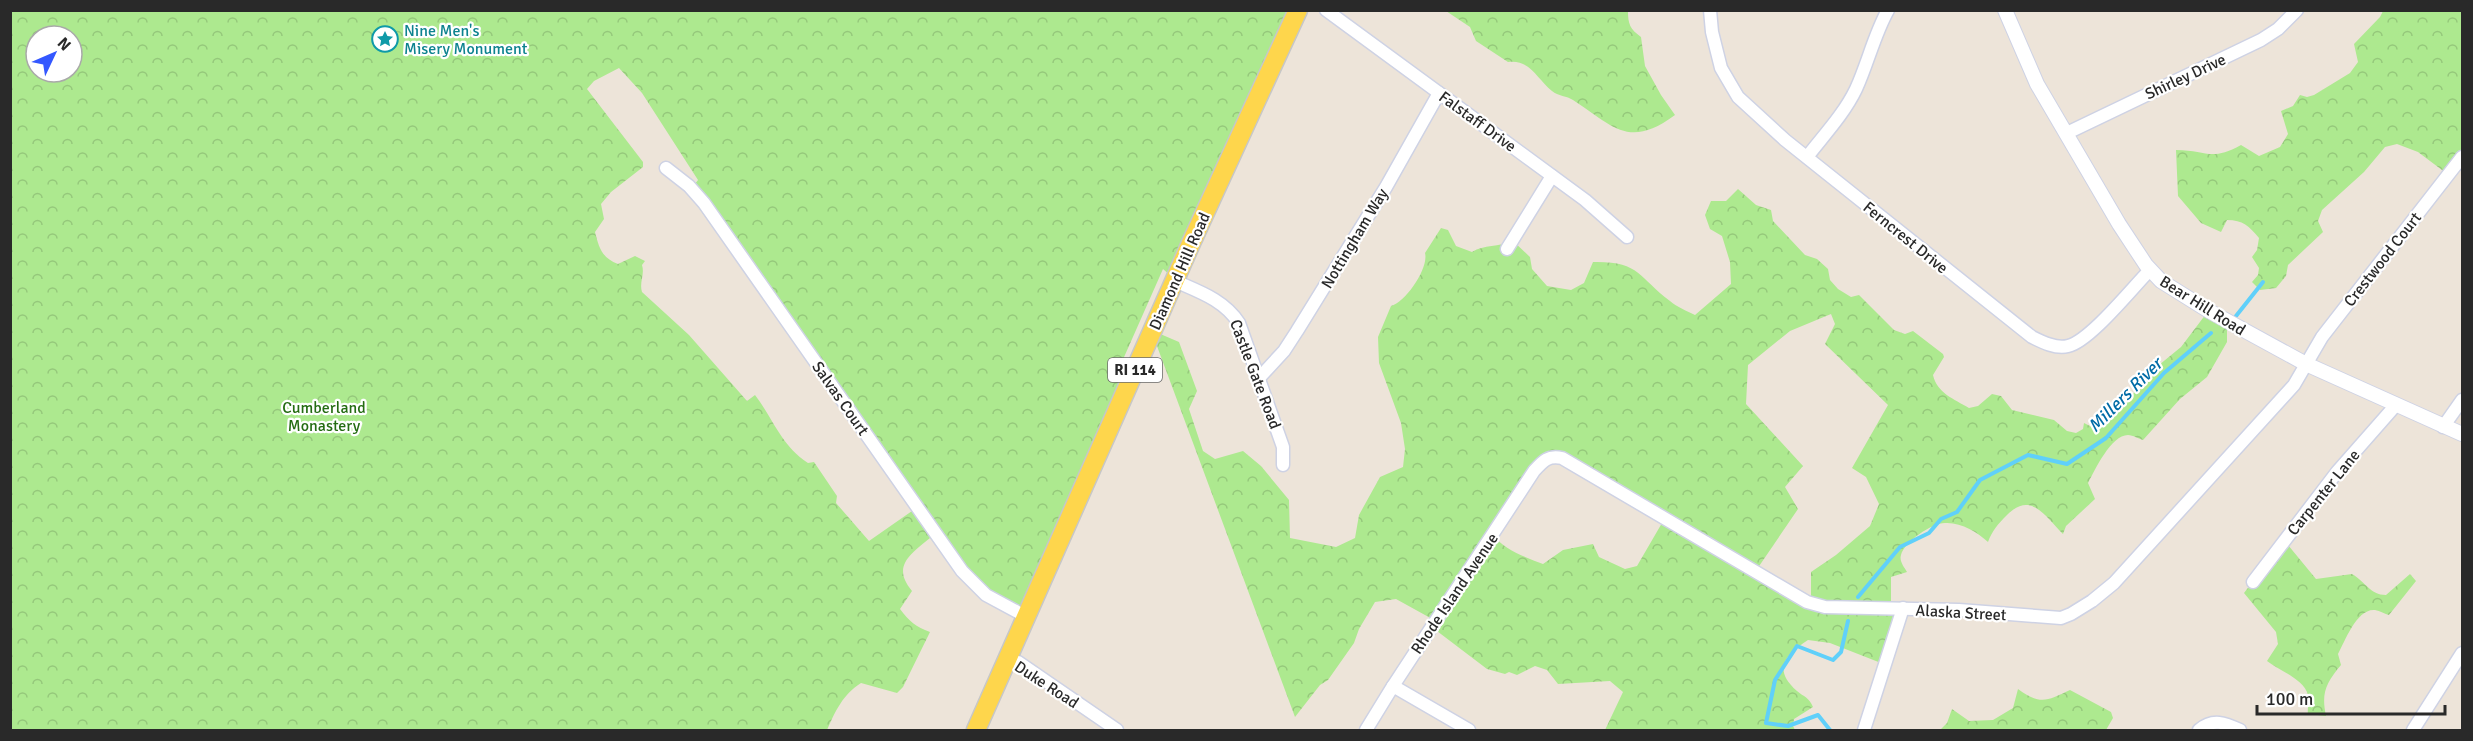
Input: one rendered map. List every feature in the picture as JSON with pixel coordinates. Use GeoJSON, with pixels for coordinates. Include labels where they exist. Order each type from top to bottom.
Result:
{"type":"FeatureCollection","features":[{"type":"Feature","properties":{"kind":"main road","name":"Diamond Hill Road"},"geometry":{"type":"LineString","coordinates":[[976,730],[1175,280],[1298,10]]}},
{"type":"Feature","properties":{"kind":"street","name":"Falstaff Drive"},"geometry":{"type":"LineString","coordinates":[[1326,10],[1552,176],[1593,207],[1627,237]]}},
{"type":"Feature","properties":{"kind":"street","name":"Ferncrest Drive"},"geometry":{"type":"LineString","coordinates":[[1710,10],[1716,50],[1728,82],[1738,97],[1764,122],[2012,322],[2045,343],[2066,347],[2076,344],[2111,312],[2150,270]]}},
{"type":"Feature","properties":{"kind":"street"},"geometry":{"type":"LineString","coordinates":[[1807,157],[1848,105],[1888,10]]}},
{"type":"Feature","properties":{"kind":"street","name":"Bear Hill Road"},"geometry":{"type":"LineString","coordinates":[[2005,10],[2037,84],[2119,224],[2150,270],[2171,289],[2306,364],[2395,406],[2463,434]]}},
{"type":"Feature","properties":{"kind":"street","name":"Shirley Drive"},"geometry":{"type":"LineString","coordinates":[[2067,133],[2173,80],[2261,40],[2297,10]]}},
{"type":"Feature","properties":{"kind":"street","name":"Nottingham Way"},"geometry":{"type":"LineString","coordinates":[[1260,377],[1284,351],[1297,331],[1386,187],[1439,93]]}},
{"type":"Feature","properties":{"kind":"street","name":"Crestwood Court"},"geometry":{"type":"LineString","coordinates":[[2306,364],[2322,337],[2351,298],[2463,157]]}},
{"type":"Feature","properties":{"kind":"street","name":"Salvas Court"},"geometry":{"type":"LineString","coordinates":[[666,168],[689,186],[704,203],[962,571],[986,595],[1025,616]]}},
{"type":"Feature","properties":{"kind":"street"},"geometry":{"type":"LineString","coordinates":[[1507,249],[1552,176]]}},
{"type":"Feature","properties":{"kind":"street","name":"Castle Gate Road"},"geometry":{"type":"LineString","coordinates":[[1175,280],[1219,301],[1231,310],[1239,323],[1284,447],[1283,465]]}},
{"type":"Feature","properties":{"kind":"street","name":"Alaska Street"},"geometry":{"type":"LineString","coordinates":[[1547,458],[1553,456],[1562,458],[1807,602],[1825,607],[1903,608],[2061,618],[2092,601],[2121,575],[2294,385],[2306,364]]}},
{"type":"Feature","properties":{"kind":"street"},"geometry":{"type":"LineString","coordinates":[[2443,427],[2463,400]]}},
{"type":"Feature","properties":{"kind":"street","name":"Carpenter Lane"},"geometry":{"type":"LineString","coordinates":[[2253,582],[2337,472],[2395,406]]}},
{"type":"Feature","properties":{"kind":"street","name":"Rhode Island Avenue"},"geometry":{"type":"LineString","coordinates":[[1366,730],[1534,471],[1547,458]]}},
{"type":"Feature","properties":{"kind":"street"},"geometry":{"type":"LineString","coordinates":[[1864,730],[1903,608]]}},
{"type":"Feature","properties":{"kind":"street"},"geometry":{"type":"LineString","coordinates":[[2413,730],[2463,653]]}},
{"type":"Feature","properties":{"kind":"street","name":"Duke Road"},"geometry":{"type":"LineString","coordinates":[[1006,659],[1018,662],[1117,730]]}},
{"type":"Feature","properties":{"kind":"street"},"geometry":{"type":"LineString","coordinates":[[1393,686],[1469,730]]}},
{"type":"Feature","properties":{"kind":"street"},"geometry":{"type":"LineString","coordinates":[[2199,730],[2207,724],[2216,722],[2240,730]]}},
{"type":"Feature","properties":{"kind":"green space","name":"Cumberland Monastery"},"geometry":{"type":"Polygon","coordinates":[[[10,11],[1292,11],[1172,277],[1163,269],[1117,373],[1123,387],[1018,619],[977,595],[930,538],[910,555],[903,567],[906,582],[912,591],[900,609],[913,623],[930,632],[903,687],[897,693],[861,683],[844,698],[827,730],[11,730],[10,11]],[[619,68],[594,81],[587,89],[643,162],[643,167],[611,192],[601,204],[604,219],[595,232],[602,252],[608,259],[618,264],[635,256],[645,261],[642,265],[642,292],[689,335],[747,401],[755,395],[791,448],[808,463],[814,462],[837,496],[836,503],[869,541],[912,511],[810,362],[688,193],[698,180],[642,93],[619,68]]]}},
{"type":"Feature","properties":{"kind":"green space"},"geometry":{"type":"Polygon","coordinates":[[[1446,11],[1628,11],[1630,26],[1641,37],[1645,66],[1675,115],[1645,131],[1633,132],[1611,126],[1573,100],[1552,91],[1528,67],[1516,62],[1508,62],[1476,41],[1470,27],[1446,11]]]}},
{"type":"Feature","properties":{"kind":"green space"},"geometry":{"type":"Polygon","coordinates":[[[2383,11],[2462,11],[2462,155],[2446,173],[2418,152],[2397,144],[2385,147],[2364,172],[2322,210],[2318,221],[2323,232],[2288,265],[2286,276],[2276,288],[2260,290],[2252,282],[2258,275],[2259,268],[2252,257],[2257,250],[2259,238],[2249,227],[2237,221],[2227,220],[2221,232],[2201,223],[2178,196],[2176,150],[2215,154],[2241,145],[2259,156],[2280,147],[2288,134],[2281,111],[2293,106],[2300,95],[2307,97],[2314,95],[2350,73],[2358,62],[2354,44],[2383,11]]]}},
{"type":"Feature","properties":{"kind":"green space"},"geometry":{"type":"Polygon","coordinates":[[[1738,189],[1756,205],[1771,210],[1773,221],[1805,255],[1817,259],[1828,269],[1830,280],[1838,289],[1851,297],[1859,295],[1894,330],[1905,334],[1913,331],[1943,354],[1944,357],[1933,375],[1935,381],[1947,395],[1969,408],[1978,406],[1992,394],[2001,396],[2012,410],[2054,420],[2067,431],[2076,433],[2083,429],[2084,423],[2092,427],[2100,425],[2156,372],[2159,365],[2181,347],[2206,314],[2227,326],[2227,342],[2207,377],[2180,399],[2143,440],[2128,435],[2110,447],[2088,483],[2095,499],[2066,526],[2063,534],[2044,514],[2031,506],[2023,505],[2004,518],[1993,531],[1988,542],[1968,528],[1951,523],[1933,526],[1913,539],[1903,550],[1901,557],[1907,572],[1891,577],[1891,609],[1898,611],[1881,663],[1830,643],[1808,640],[1788,656],[1784,668],[1785,675],[1789,683],[1808,699],[1813,707],[1794,719],[1795,730],[1605,730],[1623,692],[1610,681],[1558,684],[1547,670],[1535,666],[1517,675],[1487,669],[1433,628],[1434,620],[1396,599],[1375,602],[1359,629],[1354,643],[1328,680],[1320,685],[1295,717],[1151,330],[1179,342],[1197,391],[1189,409],[1203,451],[1215,459],[1243,451],[1261,466],[1289,500],[1290,538],[1336,547],[1355,538],[1359,515],[1380,477],[1403,467],[1405,449],[1401,423],[1379,363],[1378,337],[1391,306],[1403,298],[1415,284],[1423,267],[1425,253],[1441,228],[1448,230],[1456,246],[1472,252],[1512,240],[1530,257],[1532,269],[1547,286],[1571,290],[1584,283],[1593,262],[1620,264],[1637,272],[1673,303],[1695,315],[1731,284],[1730,262],[1722,236],[1710,229],[1705,215],[1711,201],[1726,201],[1738,189]],[[1831,314],[1790,331],[1748,365],[1746,404],[1803,466],[1785,487],[1798,509],[1753,575],[1772,589],[1811,603],[1811,572],[1836,555],[1870,526],[1879,504],[1866,477],[1852,468],[1888,405],[1825,344],[1835,324],[1831,314]],[[1550,458],[1492,534],[1509,549],[1543,564],[1563,550],[1593,544],[1599,557],[1625,569],[1637,566],[1662,523],[1565,463],[1550,458]]]}},
{"type":"Feature","properties":{"kind":"green space"},"geometry":{"type":"Polygon","coordinates":[[[2288,545],[2316,579],[2352,574],[2376,593],[2386,595],[2410,574],[2416,581],[2389,615],[2375,610],[2369,611],[2352,626],[2338,654],[2341,665],[2326,689],[2324,701],[2326,716],[2308,714],[2309,697],[2306,689],[2297,680],[2267,661],[2278,644],[2276,632],[2244,593],[2278,548],[2288,545]]]}},
{"type":"Feature","properties":{"kind":"green space"},"geometry":{"type":"Polygon","coordinates":[[[2018,689],[2032,697],[2044,700],[2070,690],[2111,712],[2113,718],[2106,730],[1940,730],[1947,723],[1952,709],[1969,721],[1993,720],[2013,708],[2018,689]]]}},
{"type":"Feature","properties":{"kind":"waterway","name":"Millers River"},"geometry":{"type":"LineString","coordinates":[[2236,316],[2263,282]]}},
{"type":"Feature","properties":{"kind":"waterway","name":"Millers River"},"geometry":{"type":"LineString","coordinates":[[1858,597],[1900,547],[1929,533],[1941,519],[1957,512],[1980,480],[2028,455],[2067,464],[2106,438],[2164,373],[2211,333]]}},
{"type":"Feature","properties":{"kind":"waterway","name":"Millers River"},"geometry":{"type":"LineString","coordinates":[[1830,730],[1818,715],[1788,726],[1766,723],[1775,680],[1797,646],[1833,660],[1841,652],[1848,621]]}},
{"type":"Feature","properties":{"kind":"place","name":"Nine Men's Misery Monument"},"geometry":{"type":"Point","coordinates":[385,39]}}]}
